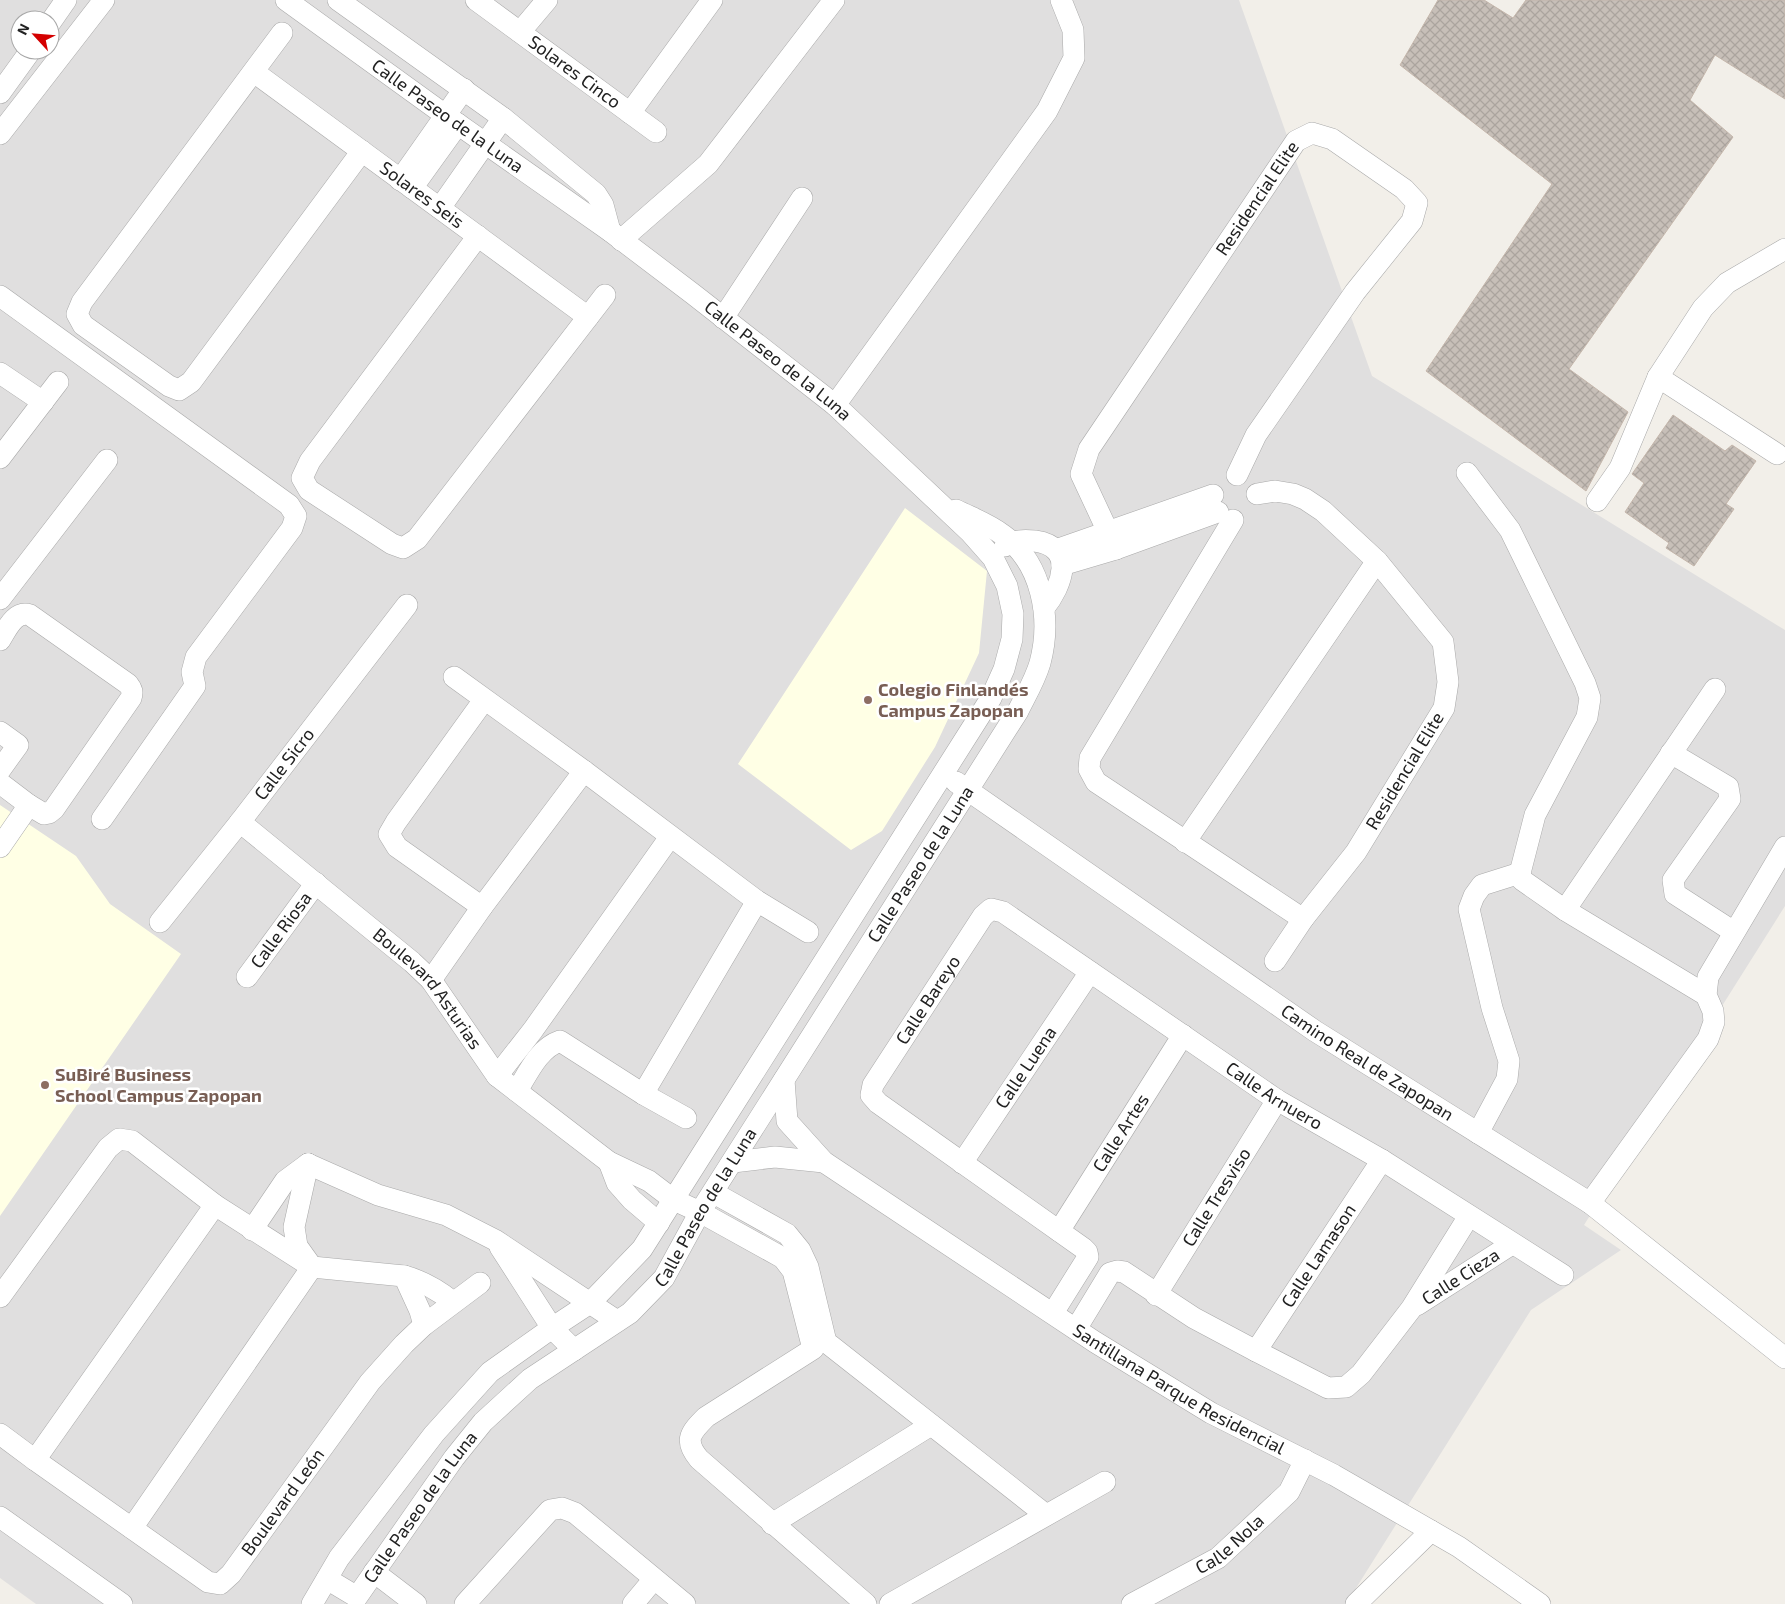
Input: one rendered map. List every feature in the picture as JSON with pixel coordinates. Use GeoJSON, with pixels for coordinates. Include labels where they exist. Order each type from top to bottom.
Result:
{"type":"FeatureCollection","features":[{"type":"Feature","properties":{"kind":"street"},"geometry":{"type":"LineString","coordinates":[[0,134],[104,0]]}},
{"type":"Feature","properties":{"kind":"street","name":"Calle Paseo de la Luna"},"geometry":{"type":"LineString","coordinates":[[286,0],[615,235],[835,405],[938,500],[993,558],[1007,586],[1013,614],[1012,639],[1004,669],[991,698],[642,1249],[590,1303],[490,1372],[434,1434],[339,1558],[327,1579],[362,1601],[374,1572],[454,1458],[483,1422],[530,1378],[630,1312],[664,1278],[700,1212],[714,1193],[1018,711],[1030,688],[1040,662],[1044,634],[1044,608],[1038,583],[1031,566],[1021,551],[1011,541],[991,527],[938,500]]}},
{"type":"Feature","properties":{"kind":"street","name":"Calle Paseo de la Luna"},"geometry":{"type":"LineString","coordinates":[[338,0],[503,118],[596,194],[603,205],[615,235]]}},
{"type":"Feature","properties":{"kind":"street","name":"Solares Cinco"},"geometry":{"type":"LineString","coordinates":[[476,0],[656,132]]}},
{"type":"Feature","properties":{"kind":"street","name":"Solares Cinco"},"geometry":{"type":"LineString","coordinates":[[520,32],[547,0]]}},
{"type":"Feature","properties":{"kind":"street","name":"Solares Cinco"},"geometry":{"type":"LineString","coordinates":[[630,113],[712,0]]}},
{"type":"Feature","properties":{"kind":"street"},"geometry":{"type":"LineString","coordinates":[[615,235],[708,164],[834,0]]}},
{"type":"Feature","properties":{"kind":"street"},"geometry":{"type":"LineString","coordinates":[[835,405],[1047,111],[1074,58],[1073,30],[1061,0]]}},
{"type":"Feature","properties":{"kind":"street"},"geometry":{"type":"LineString","coordinates":[[282,34],[82,302],[77,314],[83,325],[169,386],[179,390],[191,382],[362,151]]}},
{"type":"Feature","properties":{"kind":"street"},"geometry":{"type":"LineString","coordinates":[[0,93],[24,60]]}},
{"type":"Feature","properties":{"kind":"street","name":"Solares Seis"},"geometry":{"type":"LineString","coordinates":[[254,72],[588,317]]}},
{"type":"Feature","properties":{"kind":"street"},"geometry":{"type":"LineString","coordinates":[[406,184],[451,119],[464,89]]}},
{"type":"Feature","properties":{"kind":"street"},"geometry":{"type":"LineString","coordinates":[[435,205],[480,140],[503,118]]}},
{"type":"Feature","properties":{"kind":"street","name":"Residencial Elite"},"geometry":{"type":"LineString","coordinates":[[1112,541],[1081,474],[1089,449],[1296,141],[1312,133],[1332,139],[1404,189],[1416,202],[1412,221],[1355,292],[1262,427],[1245,455],[1237,475]]}},
{"type":"Feature","properties":{"kind":"street"},"geometry":{"type":"LineString","coordinates":[[723,318],[802,198]]}},
{"type":"Feature","properties":{"kind":"street"},"geometry":{"type":"LineString","coordinates":[[478,236],[310,461],[302,478],[308,490],[392,544],[403,548],[417,538],[605,295]]}},
{"type":"Feature","properties":{"kind":"street"},"geometry":{"type":"LineString","coordinates":[[1597,501],[1620,468],[1658,377],[1704,308],[1727,283],[1785,249]]}},
{"type":"Feature","properties":{"kind":"street"},"geometry":{"type":"LineString","coordinates":[[0,296],[288,505],[296,516],[292,528],[196,657],[192,672],[195,686],[102,819]]}},
{"type":"Feature","properties":{"kind":"street"},"geometry":{"type":"LineString","coordinates":[[0,373],[43,402]]}},
{"type":"Feature","properties":{"kind":"street"},"geometry":{"type":"LineString","coordinates":[[1658,377],[1776,454]]}},
{"type":"Feature","properties":{"kind":"street"},"geometry":{"type":"LineString","coordinates":[[0,458],[58,382]]}},
{"type":"Feature","properties":{"kind":"street"},"geometry":{"type":"LineString","coordinates":[[0,599],[107,460]]}},
{"type":"Feature","properties":{"kind":"street"},"geometry":{"type":"LineString","coordinates":[[1466,472],[1510,530],[1585,683],[1590,698],[1587,717],[1535,815],[1520,873],[1522,880],[1564,910],[1706,995]]}},
{"type":"Feature","properties":{"kind":"street"},"geometry":{"type":"LineString","coordinates":[[1059,558],[1222,509],[1241,519],[1254,510],[1258,494],[1255,487],[1244,476],[1237,475],[1228,476],[1221,480],[1216,487],[1222,509],[1090,758],[1089,769],[1096,782],[1303,919]]}},
{"type":"Feature","properties":{"kind":"street","name":"Residencial Elite"},"geometry":{"type":"LineString","coordinates":[[1258,494],[1275,491],[1293,494],[1305,499],[1322,510],[1377,561],[1443,642],[1448,682],[1444,708],[1356,852],[1303,919],[1275,961]]}},
{"type":"Feature","properties":{"kind":"street"},"geometry":{"type":"LineString","coordinates":[[993,558],[1000,548],[1011,541],[1044,542],[1059,558],[1058,586],[1044,608]]}},
{"type":"Feature","properties":{"kind":"street"},"geometry":{"type":"LineString","coordinates":[[1186,842],[1377,561]]}},
{"type":"Feature","properties":{"kind":"street","name":"Calle Sicro"},"geometry":{"type":"LineString","coordinates":[[160,922],[240,822],[407,605]]}},
{"type":"Feature","properties":{"kind":"street"},"geometry":{"type":"LineString","coordinates":[[0,640],[15,618],[25,613],[128,684],[132,688],[133,693],[54,809],[49,813],[44,814],[29,805],[0,783]]}},
{"type":"Feature","properties":{"kind":"street"},"geometry":{"type":"LineString","coordinates":[[454,677],[584,771],[757,901],[808,932]]}},
{"type":"Feature","properties":{"kind":"street"},"geometry":{"type":"LineString","coordinates":[[1564,910],[1715,689]]}},
{"type":"Feature","properties":{"kind":"street"},"geometry":{"type":"LineString","coordinates":[[482,907],[397,847],[389,834],[484,700]]}},
{"type":"Feature","properties":{"kind":"street"},"geometry":{"type":"LineString","coordinates":[[0,732],[18,745],[0,770]]}},
{"type":"Feature","properties":{"kind":"street"},"geometry":{"type":"LineString","coordinates":[[1671,753],[1728,787],[1730,799],[1673,880],[1675,894],[1734,932]]}},
{"type":"Feature","properties":{"kind":"street"},"geometry":{"type":"LineString","coordinates":[[431,980],[482,907],[584,771]]}},
{"type":"Feature","properties":{"kind":"street","name":"Camino Real de Zapopan"},"geometry":{"type":"LineString","coordinates":[[943,773],[1315,1031],[1590,1203],[1785,1358]]}},
{"type":"Feature","properties":{"kind":"street"},"geometry":{"type":"LineString","coordinates":[[0,847],[7,823],[29,805]]}},
{"type":"Feature","properties":{"kind":"street","name":"Boulevard Asturias"},"geometry":{"type":"LineString","coordinates":[[240,822],[412,962],[431,980],[497,1076],[609,1162],[649,1181],[674,1200],[700,1212],[783,1258],[793,1271],[813,1349],[706,1417],[694,1429],[689,1441],[692,1450],[699,1459],[772,1524]]}},
{"type":"Feature","properties":{"kind":"street"},"geometry":{"type":"LineString","coordinates":[[497,1076],[534,1030],[670,837]]}},
{"type":"Feature","properties":{"kind":"street"},"geometry":{"type":"LineString","coordinates":[[1590,1203],[1708,1039],[1714,1022],[1713,1011],[1706,995],[1708,977],[1785,847]]}},
{"type":"Feature","properties":{"kind":"street"},"geometry":{"type":"LineString","coordinates":[[1478,1133],[1507,1079],[1509,1061],[1492,1008],[1469,910],[1474,896],[1482,884],[1520,873]]}},
{"type":"Feature","properties":{"kind":"street","name":"Calle Riosa"},"geometry":{"type":"LineString","coordinates":[[247,977],[316,883]]}},
{"type":"Feature","properties":{"kind":"street"},"geometry":{"type":"LineString","coordinates":[[643,1094],[757,901]]}},
{"type":"Feature","properties":{"kind":"street","name":"Calle Arnuero"},"geometry":{"type":"LineString","coordinates":[[991,909],[1003,912],[1277,1100],[1382,1160],[1562,1275]]}},
{"type":"Feature","properties":{"kind":"street","name":"Calle Bareyo"},"geometry":{"type":"LineString","coordinates":[[962,1163],[878,1103],[871,1095],[873,1085],[983,916],[991,909]]}},
{"type":"Feature","properties":{"kind":"street"},"geometry":{"type":"LineString","coordinates":[[832,949],[856,966]]}},
{"type":"Feature","properties":{"kind":"street","name":"Calle Luena"},"geometry":{"type":"LineString","coordinates":[[962,1163],[1090,972]]}},
{"type":"Feature","properties":{"kind":"street","name":"Calle Artes"},"geometry":{"type":"LineString","coordinates":[[1059,1231],[1183,1035]]}},
{"type":"Feature","properties":{"kind":"street"},"geometry":{"type":"LineString","coordinates":[[517,1091],[544,1050],[551,1044],[560,1041],[643,1094],[686,1118]]}},
{"type":"Feature","properties":{"kind":"street"},"geometry":{"type":"LineString","coordinates":[[784,1080],[787,1121],[824,1162]]}},
{"type":"Feature","properties":{"kind":"street","name":"Calle Tresviso"},"geometry":{"type":"LineString","coordinates":[[1156,1295],[1277,1100]]}},
{"type":"Feature","properties":{"kind":"street"},"geometry":{"type":"LineString","coordinates":[[0,1297],[108,1148],[119,1139],[132,1142],[215,1205],[312,1267],[404,1276],[418,1280],[440,1291],[453,1302]]}},
{"type":"Feature","properties":{"kind":"street"},"geometry":{"type":"LineString","coordinates":[[733,1162],[775,1157],[824,1162]]}},
{"type":"Feature","properties":{"kind":"street","name":"Calle Lamason"},"geometry":{"type":"LineString","coordinates":[[1256,1352],[1382,1160]]}},
{"type":"Feature","properties":{"kind":"street","name":"Boulevard Asturias"},"geometry":{"type":"LineString","coordinates":[[609,1162],[617,1183],[632,1200],[658,1223]]}},
{"type":"Feature","properties":{"kind":"street","name":"Santillana Parque Residencial"},"geometry":{"type":"LineString","coordinates":[[824,1162],[1076,1328],[1211,1413],[1334,1475],[1459,1547],[1530,1601]]}},
{"type":"Feature","properties":{"kind":"street"},"geometry":{"type":"LineString","coordinates":[[962,1163],[1087,1252],[1088,1257],[1053,1313]]}},
{"type":"Feature","properties":{"kind":"street"},"geometry":{"type":"LineString","coordinates":[[252,1230],[285,1181],[308,1164]]}},
{"type":"Feature","properties":{"kind":"street"},"geometry":{"type":"LineString","coordinates":[[308,1164],[378,1195],[446,1215],[495,1240],[617,1322]]}},
{"type":"Feature","properties":{"kind":"street"},"geometry":{"type":"LineString","coordinates":[[308,1164],[294,1226],[297,1246],[312,1267]]}},
{"type":"Feature","properties":{"kind":"street"},"geometry":{"type":"LineString","coordinates":[[714,1193],[787,1234],[800,1250],[808,1267],[826,1342],[1046,1515]]}},
{"type":"Feature","properties":{"kind":"street"},"geometry":{"type":"LineString","coordinates":[[34,1460],[215,1205]]}},
{"type":"Feature","properties":{"kind":"street","name":"Calle Cieza"},"geometry":{"type":"LineString","coordinates":[[1076,1328],[1110,1273],[1124,1272],[1156,1295],[1256,1352],[1328,1388],[1346,1387],[1361,1374],[1411,1309],[1469,1216]]}},
{"type":"Feature","properties":{"kind":"street"},"geometry":{"type":"LineString","coordinates":[[495,1240],[552,1328],[574,1350]]}},
{"type":"Feature","properties":{"kind":"street","name":"Calle Cieza"},"geometry":{"type":"LineString","coordinates":[[1411,1309],[1512,1244]]}},
{"type":"Feature","properties":{"kind":"street"},"geometry":{"type":"LineString","coordinates":[[132,1528],[312,1267]]}},
{"type":"Feature","properties":{"kind":"street"},"geometry":{"type":"LineString","coordinates":[[404,1276],[420,1311],[424,1325],[480,1282]]}},
{"type":"Feature","properties":{"kind":"street","name":"Boulevard León"},"geometry":{"type":"LineString","coordinates":[[0,1434],[208,1582],[220,1584],[230,1574],[370,1382],[424,1325]]}},
{"type":"Feature","properties":{"kind":"street"},"geometry":{"type":"LineString","coordinates":[[866,1604],[772,1524],[931,1425]]}},
{"type":"Feature","properties":{"kind":"street","name":"Calle Nola"},"geometry":{"type":"LineString","coordinates":[[1132,1604],[1218,1558],[1289,1492],[1305,1460]]}},
{"type":"Feature","properties":{"kind":"street"},"geometry":{"type":"LineString","coordinates":[[890,1604],[1105,1482]]}},
{"type":"Feature","properties":{"kind":"street"},"geometry":{"type":"LineString","coordinates":[[465,1604],[550,1510],[562,1508],[575,1512],[685,1604]]}},
{"type":"Feature","properties":{"kind":"street"},"geometry":{"type":"LineString","coordinates":[[0,1517],[122,1604]]}},
{"type":"Feature","properties":{"kind":"street"},"geometry":{"type":"LineString","coordinates":[[1356,1604],[1431,1531]]}},
{"type":"Feature","properties":{"kind":"street"},"geometry":{"type":"LineString","coordinates":[[374,1572],[416,1604]]}},
{"type":"Feature","properties":{"kind":"street"},"geometry":{"type":"LineString","coordinates":[[312,1604],[327,1579]]}},
{"type":"Feature","properties":{"kind":"street"},"geometry":{"type":"LineString","coordinates":[[633,1604],[654,1579]]}},
{"type":"Feature","properties":{"kind":"shaded area"},"geometry":{"type":"Polygon","coordinates":[[[0,0],[1239,0],[1372,376],[1785,630],[1785,906],[1584,1225],[1621,1250],[1531,1310],[1346,1604],[36,1604],[0,1578],[0,0]]]}},
{"type":"Feature","properties":{"kind":"shaded area","name":"Colegio Finlandés Campus Zapopan"},"geometry":{"type":"Polygon","coordinates":[[[905,508],[987,571],[979,653],[935,747],[882,831],[851,850],[738,764],[905,508]]]}},
{"type":"Feature","properties":{"kind":"shaded area","name":"SuBiré Business School Campus Zapopan"},"geometry":{"type":"Polygon","coordinates":[[[0,805],[76,856],[110,904],[181,954],[0,1216],[0,805]]]}},
{"type":"Feature","properties":{"kind":"building"},"geometry":{"type":"Polygon","coordinates":[[[1438,0],[1484,0],[1513,18],[1526,0],[1785,0],[1785,99],[1715,55],[1690,100],[1733,137],[1569,369],[1628,412],[1586,491],[1426,371],[1552,184],[1400,65],[1438,0]]]}},
{"type":"Feature","properties":{"kind":"building"},"geometry":{"type":"Polygon","coordinates":[[[1673,415],[1725,451],[1732,445],[1756,461],[1726,504],[1734,509],[1694,566],[1666,548],[1669,543],[1625,512],[1644,483],[1632,474],[1673,415]]]}},
{"type":"Feature","properties":{"kind":"place","name":"Colegio Finlandés Campus Zapopan"},"geometry":{"type":"Point","coordinates":[868,700]}},
{"type":"Feature","properties":{"kind":"place","name":"SuBiré Business School Campus Zapopan"},"geometry":{"type":"Point","coordinates":[45,1085]}}]}
